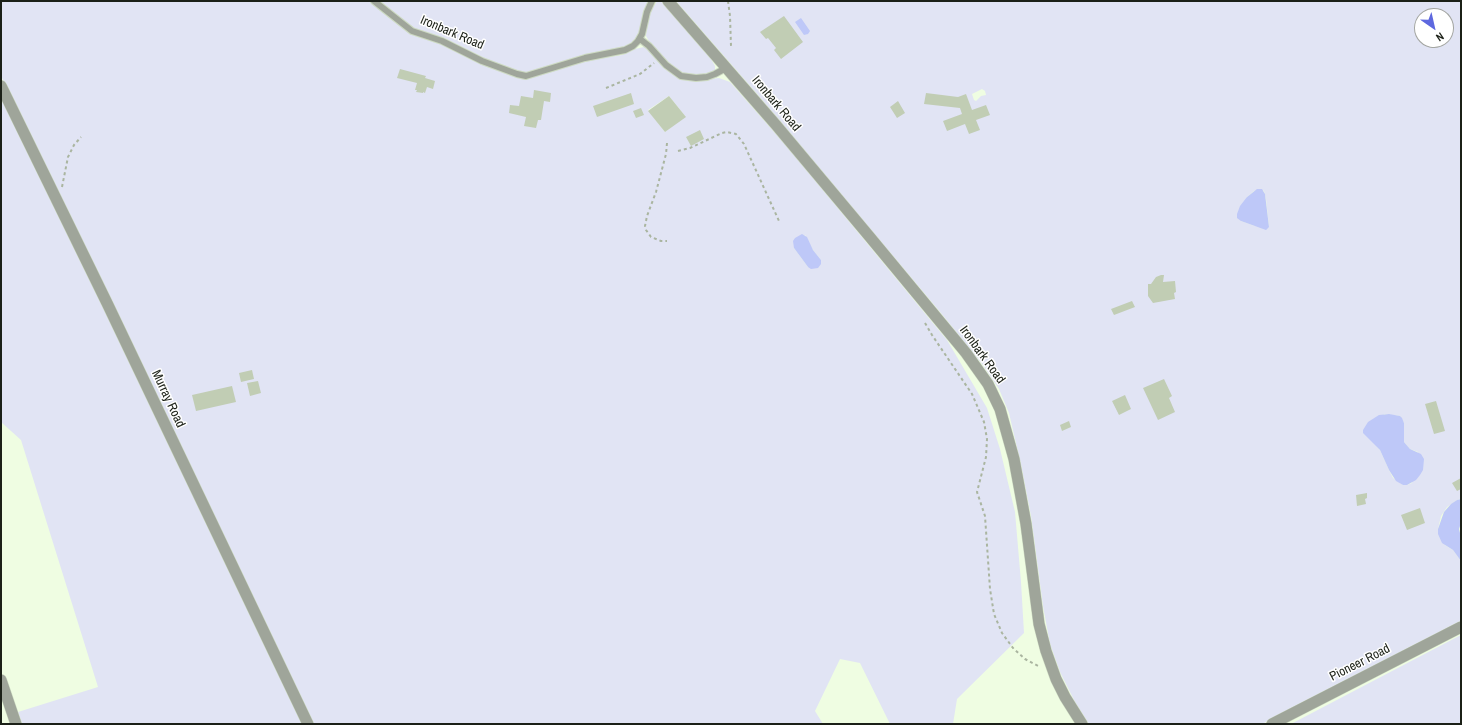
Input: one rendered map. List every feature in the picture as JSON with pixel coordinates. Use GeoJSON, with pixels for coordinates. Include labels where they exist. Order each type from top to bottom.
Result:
{"type":"FeatureCollection","features":[{"type":"Feature","properties":{"kind":"street","name":"Ironbark Road"},"geometry":{"type":"LineString","coordinates":[[668,1],[776,125],[966,353],[995,398],[1006,427],[1014,459],[1026,524],[1039,624],[1046,651],[1052,670],[1065,697],[1082,724]]}},
{"type":"Feature","properties":{"kind":"street","name":"Murray Road"},"geometry":{"type":"LineString","coordinates":[[1,86],[308,724]]}},
{"type":"Feature","properties":{"kind":"street","name":"Pioneer Road"},"geometry":{"type":"LineString","coordinates":[[1272,724],[1461,627]]}},
{"type":"Feature","properties":{"kind":"street"},"geometry":{"type":"LineString","coordinates":[[1,680],[16,724]]}},
{"type":"Feature","properties":{"kind":"lane","name":"Ironbark Road"},"geometry":{"type":"LineString","coordinates":[[374,1],[412,31],[436,39],[482,61],[521,75],[531,75],[584,58],[625,50],[633,46],[640,39]]}},
{"type":"Feature","properties":{"kind":"lane"},"geometry":{"type":"LineString","coordinates":[[652,1],[647,12],[640,39],[678,74],[688,77],[702,77],[712,75],[726,68]]}},
{"type":"Feature","properties":{"kind":"path"},"geometry":{"type":"LineString","coordinates":[[728,1],[731,46]]}},
{"type":"Feature","properties":{"kind":"path"},"geometry":{"type":"LineString","coordinates":[[606,88],[640,74],[660,57]]}},
{"type":"Feature","properties":{"kind":"path"},"geometry":{"type":"LineString","coordinates":[[678,151],[690,148],[722,133],[727,132],[736,134],[744,144],[779,221]]}},
{"type":"Feature","properties":{"kind":"path"},"geometry":{"type":"LineString","coordinates":[[56,198],[63,186],[70,151],[81,137]]}},
{"type":"Feature","properties":{"kind":"path"},"geometry":{"type":"LineString","coordinates":[[667,143],[666,154],[656,192],[645,226],[651,237],[661,241],[667,241]]}},
{"type":"Feature","properties":{"kind":"path"},"geometry":{"type":"LineString","coordinates":[[924,319],[932,335],[972,394],[984,422],[987,439],[987,452],[977,492],[985,516],[990,589],[997,624],[1006,641],[1018,654],[1032,664],[1052,670]]}},
{"type":"Feature","properties":{"kind":"shaded area"},"geometry":{"type":"Polygon","coordinates":[[[1,1],[369,1],[406,30],[415,35],[437,41],[484,64],[521,78],[585,61],[622,55],[644,47],[650,50],[666,68],[700,80],[719,78],[730,82],[784,143],[947,340],[987,408],[1000,449],[1015,512],[1024,633],[957,699],[953,724],[890,724],[860,663],[840,659],[815,711],[823,724],[314,724],[1,76],[1,1]],[[669,96],[648,110],[665,132],[685,116],[669,96]],[[805,235],[794,248],[808,267],[821,260],[813,250],[805,235]]]}},
{"type":"Feature","properties":{"kind":"shaded area"},"geometry":{"type":"Polygon","coordinates":[[[379,1],[649,1],[639,33],[633,44],[620,49],[584,55],[525,74],[488,60],[444,38],[416,30],[379,1]]]}},
{"type":"Feature","properties":{"kind":"shaded area"},"geometry":{"type":"Polygon","coordinates":[[[657,1],[661,1],[711,59],[715,66],[715,71],[703,75],[683,73],[668,62],[649,41],[646,36],[647,24],[651,11],[657,1]]]}},
{"type":"Feature","properties":{"kind":"shaded area"},"geometry":{"type":"Polygon","coordinates":[[[676,1],[1461,1],[1461,499],[1447,507],[1441,516],[1438,529],[1445,545],[1453,550],[1461,561],[1461,622],[1262,724],[1089,724],[1075,702],[1060,672],[1050,644],[1043,606],[1031,516],[1009,413],[999,389],[982,364],[757,94],[676,1]],[[982,89],[972,94],[974,100],[976,101],[981,96],[986,95],[985,91],[982,89]],[[1260,189],[1254,191],[1247,197],[1241,221],[1255,226],[1269,227],[1266,199],[1264,191],[1260,189]],[[1384,414],[1372,441],[1380,450],[1393,478],[1403,485],[1407,485],[1412,483],[1418,452],[1410,449],[1404,442],[1404,423],[1400,416],[1384,414]]]}},
{"type":"Feature","properties":{"kind":"shaded area"},"geometry":{"type":"Polygon","coordinates":[[[1,97],[101,301],[304,724],[22,724],[18,712],[98,687],[21,440],[1,422],[1,97]]]}},
{"type":"Feature","properties":{"kind":"shaded area"},"geometry":{"type":"Polygon","coordinates":[[[1461,635],[1461,724],[1291,724],[1415,659],[1461,635]]]}},
{"type":"Feature","properties":{"kind":"water"},"geometry":{"type":"Polygon","coordinates":[[[801,18],[810,31],[808,34],[804,35],[795,22],[801,18]]]}},
{"type":"Feature","properties":{"kind":"water"},"geometry":{"type":"Polygon","coordinates":[[[1257,189],[1262,189],[1265,194],[1269,227],[1266,230],[1241,221],[1237,218],[1240,206],[1247,197],[1257,189]]]}},
{"type":"Feature","properties":{"kind":"water"},"geometry":{"type":"Polygon","coordinates":[[[802,234],[807,237],[813,250],[821,260],[821,264],[818,268],[811,269],[808,267],[794,248],[793,241],[802,234]]]}},
{"type":"Feature","properties":{"kind":"water"},"geometry":{"type":"Polygon","coordinates":[[[1389,414],[1400,416],[1402,418],[1404,423],[1404,442],[1410,449],[1421,454],[1424,459],[1423,470],[1420,475],[1416,480],[1407,485],[1403,485],[1396,481],[1380,450],[1363,433],[1363,430],[1368,422],[1379,415],[1389,414]]]}},
{"type":"Feature","properties":{"kind":"water"},"geometry":{"type":"Polygon","coordinates":[[[1461,499],[1461,523],[1459,529],[1461,537],[1461,561],[1453,550],[1442,543],[1438,534],[1438,529],[1444,512],[1451,504],[1461,499]]]}},
{"type":"Feature","properties":{"kind":"building"},"geometry":{"type":"Polygon","coordinates":[[[784,16],[803,42],[781,59],[774,50],[776,48],[768,38],[766,39],[760,32],[784,16]]]}},
{"type":"Feature","properties":{"kind":"building"},"geometry":{"type":"Polygon","coordinates":[[[400,69],[426,76],[425,78],[435,81],[433,89],[427,87],[425,93],[416,92],[417,90],[415,90],[417,83],[397,78],[400,69]]]}},
{"type":"Feature","properties":{"kind":"building"},"geometry":{"type":"Polygon","coordinates":[[[534,90],[551,93],[550,102],[544,101],[541,120],[538,120],[536,128],[524,126],[526,117],[509,113],[510,105],[519,106],[521,96],[533,98],[534,90]]]}},
{"type":"Feature","properties":{"kind":"building"},"geometry":{"type":"Polygon","coordinates":[[[631,93],[634,104],[597,117],[593,106],[631,93]]]}},
{"type":"Feature","properties":{"kind":"building"},"geometry":{"type":"Polygon","coordinates":[[[926,93],[958,97],[966,94],[972,110],[986,105],[990,115],[976,120],[980,130],[969,134],[965,124],[947,131],[943,121],[962,114],[960,108],[924,104],[926,93]]]}},
{"type":"Feature","properties":{"kind":"building"},"geometry":{"type":"Polygon","coordinates":[[[669,96],[686,117],[665,132],[648,111],[669,96]]]}},
{"type":"Feature","properties":{"kind":"building"},"geometry":{"type":"Polygon","coordinates":[[[898,101],[905,113],[897,118],[890,107],[898,101]]]}},
{"type":"Feature","properties":{"kind":"building"},"geometry":{"type":"Polygon","coordinates":[[[641,108],[644,115],[636,118],[633,111],[641,108]]]}},
{"type":"Feature","properties":{"kind":"building"},"geometry":{"type":"Polygon","coordinates":[[[700,130],[704,139],[691,146],[686,137],[700,130]]]}},
{"type":"Feature","properties":{"kind":"building"},"geometry":{"type":"Polygon","coordinates":[[[1164,275],[1163,282],[1175,281],[1175,299],[1153,303],[1148,296],[1148,284],[1151,284],[1156,277],[1164,275]]]}},
{"type":"Feature","properties":{"kind":"building"},"geometry":{"type":"Polygon","coordinates":[[[1132,301],[1135,307],[1114,315],[1111,309],[1132,301]]]}},
{"type":"Feature","properties":{"kind":"building"},"geometry":{"type":"Polygon","coordinates":[[[252,370],[254,379],[241,382],[239,373],[252,370]]]}},
{"type":"Feature","properties":{"kind":"building"},"geometry":{"type":"Polygon","coordinates":[[[1164,379],[1172,396],[1169,398],[1175,412],[1158,420],[1143,388],[1164,379]]]}},
{"type":"Feature","properties":{"kind":"building"},"geometry":{"type":"Polygon","coordinates":[[[258,381],[261,393],[250,396],[247,383],[258,381]]]}},
{"type":"Feature","properties":{"kind":"building"},"geometry":{"type":"Polygon","coordinates":[[[232,386],[236,402],[196,411],[192,395],[232,386]]]}},
{"type":"Feature","properties":{"kind":"building"},"geometry":{"type":"Polygon","coordinates":[[[1125,395],[1131,409],[1119,415],[1112,401],[1125,395]]]}},
{"type":"Feature","properties":{"kind":"building"},"geometry":{"type":"Polygon","coordinates":[[[1436,401],[1445,431],[1434,434],[1425,404],[1436,401]]]}},
{"type":"Feature","properties":{"kind":"building"},"geometry":{"type":"Polygon","coordinates":[[[1069,421],[1071,427],[1062,431],[1060,425],[1069,421]]]}},
{"type":"Feature","properties":{"kind":"building"},"geometry":{"type":"Polygon","coordinates":[[[1461,478],[1461,489],[1457,491],[1452,483],[1461,478]]]}},
{"type":"Feature","properties":{"kind":"building"},"geometry":{"type":"Polygon","coordinates":[[[1367,493],[1367,498],[1365,499],[1366,504],[1357,506],[1356,495],[1367,493]]]}},
{"type":"Feature","properties":{"kind":"building"},"geometry":{"type":"Polygon","coordinates":[[[1420,508],[1425,523],[1407,530],[1401,515],[1420,508]]]}}]}
